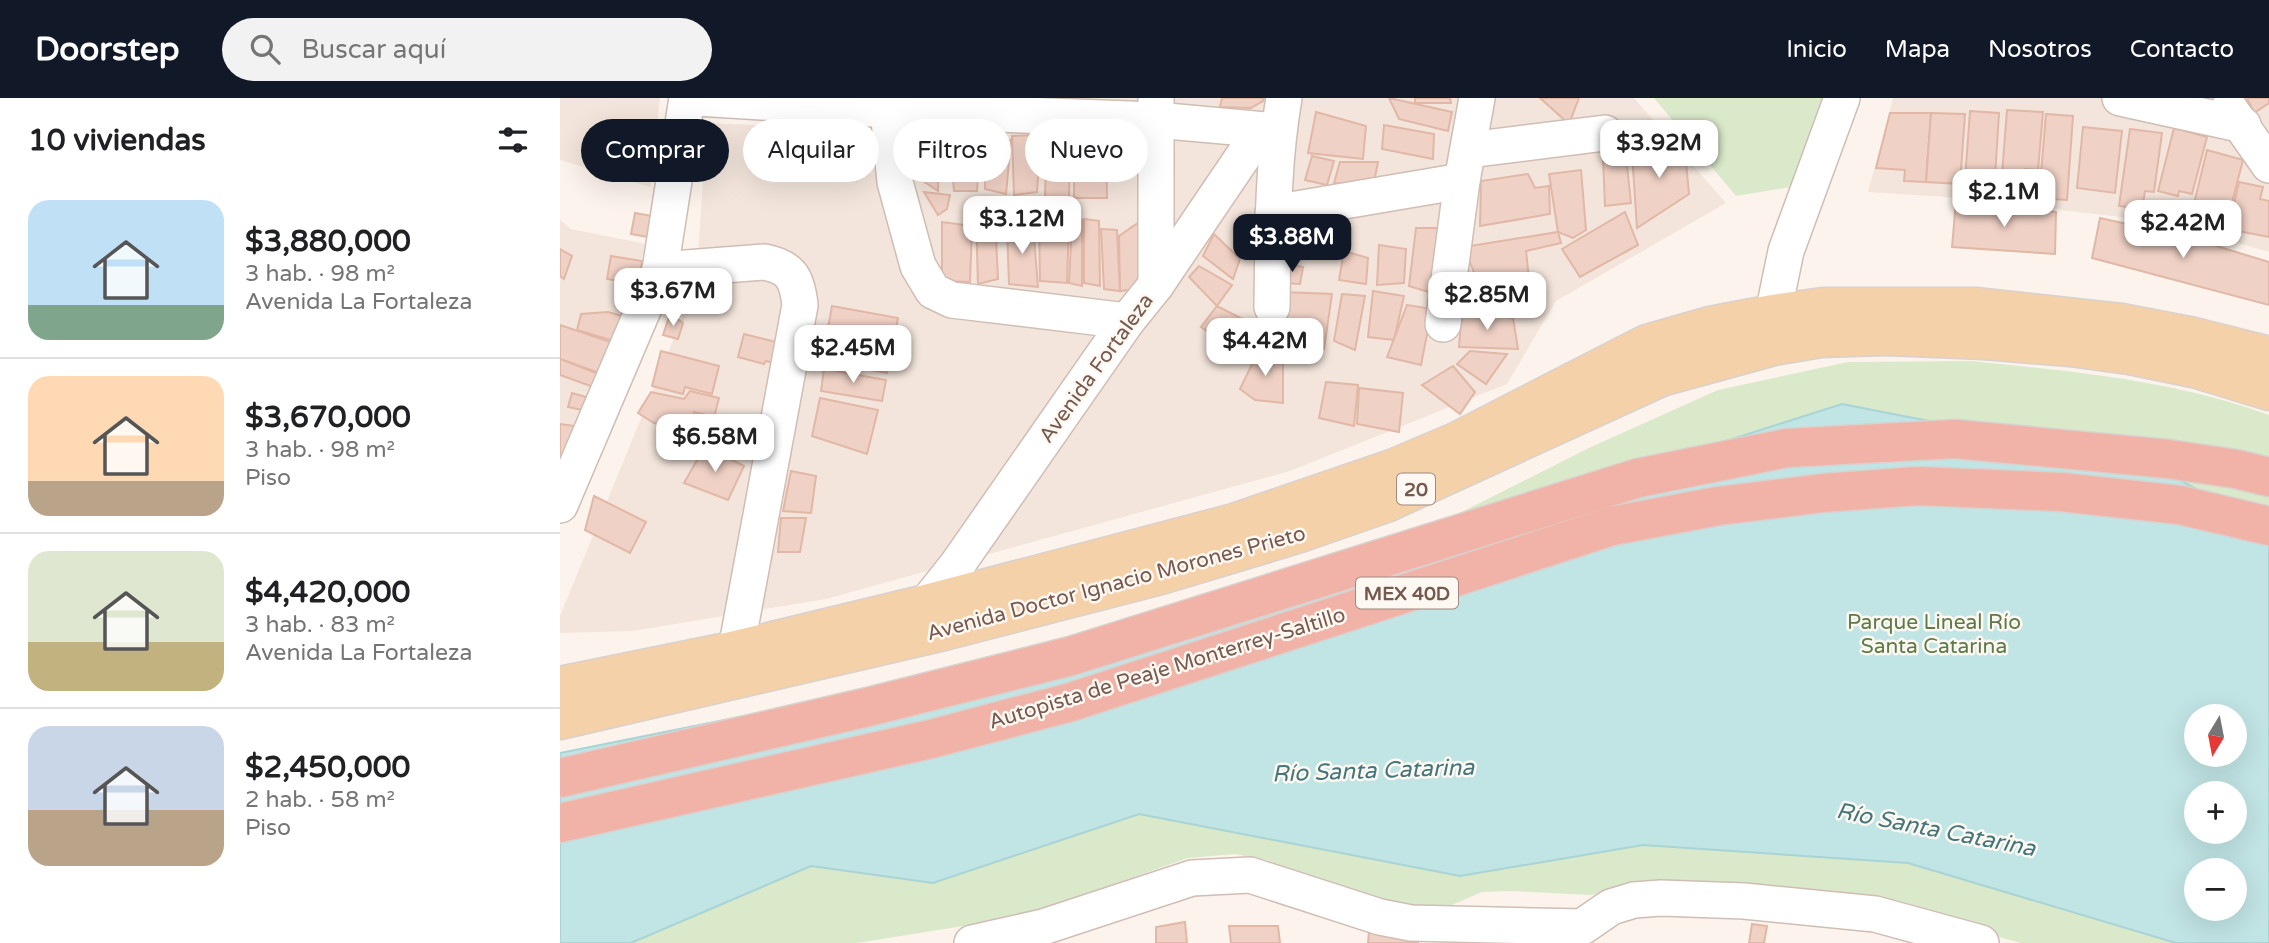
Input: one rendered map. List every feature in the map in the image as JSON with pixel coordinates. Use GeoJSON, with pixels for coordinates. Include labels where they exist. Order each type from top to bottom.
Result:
{"type":"FeatureCollection","features":[{"type":"Feature","properties":{"kind":"highway","name":"Autopista de Peaje Monterrey-Saltillo"},"geometry":{"type":"LineString","coordinates":[[560,778],[868,707],[1071,656],[1638,478],[1787,448],[1955,439],[2168,459],[2269,477]]}},
{"type":"Feature","properties":{"kind":"highway","name":"Autopista de Peaje Monterrey-Saltillo"},"geometry":{"type":"LineString","coordinates":[[560,823],[930,739],[1071,702],[1612,526],[1718,506],[1823,493],[1918,486],[2062,492],[2167,504],[2269,526]]}},
{"type":"Feature","properties":{"kind":"main road","name":"Avenida Doctor Ignacio Morones Prieto"},"geometry":{"type":"LineString","coordinates":[[560,686],[736,650],[926,604],[1234,523],[1392,470],[1458,441],[1647,344],[1710,326],[1823,307],[1975,307],[2121,323],[2194,337],[2269,356]]}},
{"type":"Feature","properties":{"kind":"main road","name":"Avenida Doctor Ignacio Morones Prieto"},"geometry":{"type":"LineString","coordinates":[[560,720],[944,631],[1161,575],[1300,533],[1385,503],[1661,377],[1774,346],[1821,338],[1887,336],[2058,346],[2129,355],[2197,369],[2269,391]]}},
{"type":"Feature","properties":{"kind":"street"},"geometry":{"type":"LineString","coordinates":[[560,505],[660,270],[687,98]]}},
{"type":"Feature","properties":{"kind":"street"},"geometry":{"type":"LineString","coordinates":[[697,98],[1156,109],[1274,120],[1272,307]]}},
{"type":"Feature","properties":{"kind":"street"},"geometry":{"type":"LineString","coordinates":[[1443,324],[1477,98]]}},
{"type":"Feature","properties":{"kind":"street"},"geometry":{"type":"LineString","coordinates":[[1773,314],[1786,250],[1842,98]]}},
{"type":"Feature","properties":{"kind":"street"},"geometry":{"type":"LineString","coordinates":[[2120,98],[2243,125]]}},
{"type":"Feature","properties":{"kind":"street"},"geometry":{"type":"LineString","coordinates":[[2222,98],[2269,165]]}},
{"type":"Feature","properties":{"kind":"street"},"geometry":{"type":"LineString","coordinates":[[888,104],[895,182],[918,266],[933,291],[952,300],[1127,321]]}},
{"type":"Feature","properties":{"kind":"street"},"geometry":{"type":"LineString","coordinates":[[1156,109],[1156,285]]}},
{"type":"Feature","properties":{"kind":"street","name":"Avenida Fortaleza"},"geometry":{"type":"LineString","coordinates":[[926,604],[957,565],[1127,321],[1156,285],[1274,120]]}},
{"type":"Feature","properties":{"kind":"street"},"geometry":{"type":"LineString","coordinates":[[1273,213],[1605,133]]}},
{"type":"Feature","properties":{"kind":"street"},"geometry":{"type":"LineString","coordinates":[[660,270],[764,262],[776,265],[794,278],[800,305],[736,650]]}},
{"type":"Feature","properties":{"kind":"street"},"geometry":{"type":"LineString","coordinates":[[972,943],[1043,928],[1192,878],[1222,875],[1251,875],[1380,917],[1411,923],[1581,935],[1611,907],[1634,900],[1661,898],[1744,901],[1875,914],[1981,943]]}},
{"type":"Feature","properties":{"kind":"shaded area"},"geometry":{"type":"Polygon","coordinates":[[[560,98],[660,98],[658,119],[581,119],[581,166],[560,160],[560,98]]]}},
{"type":"Feature","properties":{"kind":"shaded area"},"geometry":{"type":"Polygon","coordinates":[[[896,98],[1634,98],[1726,203],[1556,301],[1507,384],[1290,471],[826,599],[633,631],[560,633],[560,616],[696,284],[703,182],[729,182],[729,124],[743,125],[743,182],[879,182],[878,119],[896,98]]]}},
{"type":"Feature","properties":{"kind":"shaded area"},"geometry":{"type":"Polygon","coordinates":[[[1893,98],[2269,98],[2269,252],[2165,222],[1947,197],[1868,192],[1893,98]]]}},
{"type":"Feature","properties":{"kind":"shaded area"},"geometry":{"type":"Polygon","coordinates":[[[633,182],[651,182],[650,187],[633,182]]]}},
{"type":"Feature","properties":{"kind":"shaded area"},"geometry":{"type":"Polygon","coordinates":[[[560,220],[571,229],[646,244],[630,300],[560,460],[560,220]]]}},
{"type":"Feature","properties":{"kind":"green space"},"geometry":{"type":"Polygon","coordinates":[[[1654,98],[1830,98],[1797,186],[1736,196],[1654,98]]]}},
{"type":"Feature","properties":{"kind":"green space","name":"Río Santa Catarina"},"geometry":{"type":"Polygon","coordinates":[[[1971,361],[2084,373],[2159,385],[2233,403],[2269,415],[2269,943],[2021,943],[1952,924],[1634,884],[1592,895],[1482,892],[1424,917],[1320,883],[1267,860],[1235,854],[1188,858],[1020,917],[857,943],[560,943],[754,720],[1105,635],[1392,547],[1591,447],[1718,390],[1848,362],[1971,361]]]}},
{"type":"Feature","properties":{"kind":"water","name":"Río Santa Catarina"},"geometry":{"type":"Polygon","coordinates":[[[1842,404],[2150,464],[2269,528],[2269,943],[2176,943],[1908,863],[1643,845],[1460,876],[1139,814],[933,883],[811,866],[631,943],[560,943],[560,753],[1064,652],[1842,404]]]}},
{"type":"Feature","properties":{"kind":"building"},"geometry":{"type":"Polygon","coordinates":[[[1222,98],[1264,98],[1251,108],[1220,107],[1222,98]]]}},
{"type":"Feature","properties":{"kind":"building"},"geometry":{"type":"Polygon","coordinates":[[[1389,98],[1452,112],[1448,131],[1399,119],[1389,98]]]}},
{"type":"Feature","properties":{"kind":"building"},"geometry":{"type":"Polygon","coordinates":[[[1415,98],[1450,98],[1451,103],[1415,103],[1415,98]]]}},
{"type":"Feature","properties":{"kind":"building"},"geometry":{"type":"Polygon","coordinates":[[[1540,98],[1579,98],[1569,124],[1540,98]]]}},
{"type":"Feature","properties":{"kind":"building"},"geometry":{"type":"Polygon","coordinates":[[[2247,98],[2269,98],[2269,103],[2254,113],[2247,98]]]}},
{"type":"Feature","properties":{"kind":"building"},"geometry":{"type":"Polygon","coordinates":[[[2007,110],[2043,112],[2038,170],[2025,169],[2024,176],[2002,174],[2007,110]]]}},
{"type":"Feature","properties":{"kind":"building"},"geometry":{"type":"Polygon","coordinates":[[[1970,111],[1999,113],[1995,177],[1989,176],[1987,195],[1964,193],[1970,111]]]}},
{"type":"Feature","properties":{"kind":"building"},"geometry":{"type":"Polygon","coordinates":[[[1316,112],[1366,126],[1363,159],[1308,153],[1316,112]]]}},
{"type":"Feature","properties":{"kind":"building"},"geometry":{"type":"Polygon","coordinates":[[[1890,113],[1931,113],[1926,182],[1904,181],[1905,170],[1876,168],[1890,113]]]}},
{"type":"Feature","properties":{"kind":"building"},"geometry":{"type":"Polygon","coordinates":[[[1931,113],[1965,114],[1960,184],[1926,182],[1931,113]]]}},
{"type":"Feature","properties":{"kind":"building"},"geometry":{"type":"Polygon","coordinates":[[[2046,114],[2073,116],[2067,200],[2039,198],[2046,114]]]}},
{"type":"Feature","properties":{"kind":"building"},"geometry":{"type":"Polygon","coordinates":[[[1384,125],[1434,134],[1433,159],[1382,149],[1384,125]]]}},
{"type":"Feature","properties":{"kind":"building"},"geometry":{"type":"Polygon","coordinates":[[[2083,127],[2122,131],[2115,193],[2077,188],[2083,127]]]}},
{"type":"Feature","properties":{"kind":"building"},"geometry":{"type":"Polygon","coordinates":[[[2174,128],[2207,137],[2192,194],[2179,191],[2178,196],[2158,191],[2174,128]]]}},
{"type":"Feature","properties":{"kind":"building"},"geometry":{"type":"Polygon","coordinates":[[[2130,129],[2162,133],[2154,192],[2145,191],[2142,209],[2119,206],[2130,129]]]}},
{"type":"Feature","properties":{"kind":"building"},"geometry":{"type":"Polygon","coordinates":[[[1012,136],[1025,136],[1025,182],[1038,182],[1037,192],[1014,195],[1012,136]]]}},
{"type":"Feature","properties":{"kind":"building"},"geometry":{"type":"Polygon","coordinates":[[[1684,140],[1689,194],[1637,228],[1632,153],[1684,140]]]}},
{"type":"Feature","properties":{"kind":"building"},"geometry":{"type":"Polygon","coordinates":[[[2207,150],[2243,160],[2229,214],[2214,210],[2212,218],[2192,212],[2207,150]]]}},
{"type":"Feature","properties":{"kind":"building"},"geometry":{"type":"Polygon","coordinates":[[[1312,156],[1334,161],[1327,185],[1305,180],[1312,156]]]}},
{"type":"Feature","properties":{"kind":"building"},"geometry":{"type":"Polygon","coordinates":[[[1626,156],[1631,203],[1605,206],[1603,158],[1626,156]]]}},
{"type":"Feature","properties":{"kind":"building"},"geometry":{"type":"Polygon","coordinates":[[[1340,162],[1378,162],[1373,187],[1334,183],[1340,162]]]}},
{"type":"Feature","properties":{"kind":"building"},"geometry":{"type":"Polygon","coordinates":[[[1581,170],[1586,230],[1573,238],[1558,232],[1549,174],[1581,170]]]}},
{"type":"Feature","properties":{"kind":"building"},"geometry":{"type":"Polygon","coordinates":[[[1528,174],[1535,188],[1549,186],[1550,214],[1480,226],[1481,181],[1528,174]]]}},
{"type":"Feature","properties":{"kind":"building"},"geometry":{"type":"Polygon","coordinates":[[[924,182],[938,182],[938,191],[924,182]]]}},
{"type":"Feature","properties":{"kind":"building"},"geometry":{"type":"Polygon","coordinates":[[[953,182],[978,182],[977,191],[954,191],[953,182]]]}},
{"type":"Feature","properties":{"kind":"building"},"geometry":{"type":"Polygon","coordinates":[[[985,182],[1007,182],[1006,194],[985,189],[985,182]]]}},
{"type":"Feature","properties":{"kind":"building"},"geometry":{"type":"Polygon","coordinates":[[[1045,182],[1069,182],[1069,200],[1045,200],[1045,182]]]}},
{"type":"Feature","properties":{"kind":"building"},"geometry":{"type":"Polygon","coordinates":[[[1074,182],[1107,182],[1107,198],[1074,198],[1074,182]]]}},
{"type":"Feature","properties":{"kind":"building"},"geometry":{"type":"Polygon","coordinates":[[[2239,182],[2263,187],[2260,199],[2269,201],[2269,237],[2238,231],[2237,236],[2227,234],[2239,182]]]}},
{"type":"Feature","properties":{"kind":"building"},"geometry":{"type":"Polygon","coordinates":[[[924,192],[950,195],[947,209],[938,215],[924,192]]]}},
{"type":"Feature","properties":{"kind":"building"},"geometry":{"type":"Polygon","coordinates":[[[1956,201],[2056,212],[2055,254],[1952,247],[1956,201]]]}},
{"type":"Feature","properties":{"kind":"building"},"geometry":{"type":"Polygon","coordinates":[[[1625,212],[1638,245],[1580,277],[1562,249],[1625,212]]]}},
{"type":"Feature","properties":{"kind":"building"},"geometry":{"type":"Polygon","coordinates":[[[635,213],[663,218],[659,239],[631,234],[635,213]]]}},
{"type":"Feature","properties":{"kind":"building"},"geometry":{"type":"Polygon","coordinates":[[[1148,216],[1136,289],[1120,291],[1119,236],[1148,216]]]}},
{"type":"Feature","properties":{"kind":"building"},"geometry":{"type":"Polygon","coordinates":[[[995,217],[998,279],[978,284],[976,218],[995,217]]]}},
{"type":"Feature","properties":{"kind":"building"},"geometry":{"type":"Polygon","coordinates":[[[2100,218],[2190,238],[2269,262],[2269,305],[2092,258],[2100,218]]]}},
{"type":"Feature","properties":{"kind":"building"},"geometry":{"type":"Polygon","coordinates":[[[1084,219],[1099,221],[1100,286],[1084,283],[1084,219]]]}},
{"type":"Feature","properties":{"kind":"building"},"geometry":{"type":"Polygon","coordinates":[[[1082,220],[1082,286],[1069,283],[1072,222],[1082,220]]]}},
{"type":"Feature","properties":{"kind":"building"},"geometry":{"type":"Polygon","coordinates":[[[1039,221],[1069,222],[1067,283],[1040,281],[1039,221]]]}},
{"type":"Feature","properties":{"kind":"building"},"geometry":{"type":"Polygon","coordinates":[[[942,222],[972,226],[970,282],[942,281],[942,222]]]}},
{"type":"Feature","properties":{"kind":"building"},"geometry":{"type":"Polygon","coordinates":[[[1033,225],[1038,287],[1009,284],[1007,228],[1033,225]]]}},
{"type":"Feature","properties":{"kind":"building"},"geometry":{"type":"Polygon","coordinates":[[[1416,228],[1443,228],[1435,294],[1409,286],[1416,228]]]}},
{"type":"Feature","properties":{"kind":"building"},"geometry":{"type":"Polygon","coordinates":[[[1101,229],[1117,230],[1120,291],[1104,289],[1101,229]]]}},
{"type":"Feature","properties":{"kind":"building"},"geometry":{"type":"Polygon","coordinates":[[[1558,232],[1561,243],[1526,251],[1529,279],[1501,277],[1477,280],[1464,247],[1558,232]]]}},
{"type":"Feature","properties":{"kind":"building"},"geometry":{"type":"Polygon","coordinates":[[[1214,234],[1240,259],[1233,279],[1203,256],[1214,234]]]}},
{"type":"Feature","properties":{"kind":"building"},"geometry":{"type":"Polygon","coordinates":[[[1379,245],[1406,249],[1404,283],[1377,285],[1379,245]]]}},
{"type":"Feature","properties":{"kind":"building"},"geometry":{"type":"Polygon","coordinates":[[[560,249],[572,256],[564,279],[560,276],[560,249]]]}},
{"type":"Feature","properties":{"kind":"building"},"geometry":{"type":"Polygon","coordinates":[[[1344,251],[1368,258],[1366,284],[1339,280],[1344,251]]]}},
{"type":"Feature","properties":{"kind":"building"},"geometry":{"type":"Polygon","coordinates":[[[611,256],[642,261],[638,284],[607,279],[611,256]]]}},
{"type":"Feature","properties":{"kind":"building"},"geometry":{"type":"Polygon","coordinates":[[[1283,263],[1303,267],[1300,284],[1283,283],[1283,263]]]}},
{"type":"Feature","properties":{"kind":"building"},"geometry":{"type":"Polygon","coordinates":[[[1199,266],[1232,285],[1217,306],[1189,277],[1199,266]]]}},
{"type":"Feature","properties":{"kind":"building"},"geometry":{"type":"Polygon","coordinates":[[[1507,287],[1514,315],[1480,309],[1469,292],[1507,287]]]}},
{"type":"Feature","properties":{"kind":"building"},"geometry":{"type":"Polygon","coordinates":[[[1373,291],[1404,296],[1394,340],[1368,337],[1373,291]]]}},
{"type":"Feature","properties":{"kind":"building"},"geometry":{"type":"Polygon","coordinates":[[[1283,292],[1332,294],[1324,349],[1288,334],[1283,292]]]}},
{"type":"Feature","properties":{"kind":"building"},"geometry":{"type":"Polygon","coordinates":[[[1342,294],[1365,296],[1355,350],[1334,341],[1342,294]]]}},
{"type":"Feature","properties":{"kind":"building"},"geometry":{"type":"Polygon","coordinates":[[[1407,305],[1432,309],[1421,365],[1387,357],[1407,305]]]}},
{"type":"Feature","properties":{"kind":"building"},"geometry":{"type":"Polygon","coordinates":[[[832,306],[898,318],[887,373],[822,361],[832,306]]]}},
{"type":"Feature","properties":{"kind":"building"},"geometry":{"type":"Polygon","coordinates":[[[1217,306],[1250,323],[1233,350],[1201,327],[1217,306]]]}},
{"type":"Feature","properties":{"kind":"building"},"geometry":{"type":"Polygon","coordinates":[[[608,312],[622,316],[614,341],[577,330],[581,314],[608,312]]]}},
{"type":"Feature","properties":{"kind":"building"},"geometry":{"type":"Polygon","coordinates":[[[1462,312],[1513,318],[1518,349],[1459,347],[1462,312]]]}},
{"type":"Feature","properties":{"kind":"building"},"geometry":{"type":"Polygon","coordinates":[[[670,314],[683,323],[678,339],[663,335],[670,314]]]}},
{"type":"Feature","properties":{"kind":"building"},"geometry":{"type":"Polygon","coordinates":[[[560,325],[616,344],[605,375],[560,359],[560,325]]]}},
{"type":"Feature","properties":{"kind":"building"},"geometry":{"type":"Polygon","coordinates":[[[744,334],[784,344],[779,365],[738,357],[744,334]]]}},
{"type":"Feature","properties":{"kind":"building"},"geometry":{"type":"Polygon","coordinates":[[[661,351],[719,366],[712,394],[685,387],[683,394],[652,386],[661,351]]]}},
{"type":"Feature","properties":{"kind":"building"},"geometry":{"type":"Polygon","coordinates":[[[1470,351],[1507,354],[1486,384],[1457,364],[1470,351]]]}},
{"type":"Feature","properties":{"kind":"building"},"geometry":{"type":"Polygon","coordinates":[[[1258,352],[1283,355],[1283,403],[1255,400],[1240,389],[1258,352]]]}},
{"type":"Feature","properties":{"kind":"building"},"geometry":{"type":"Polygon","coordinates":[[[560,359],[601,375],[596,388],[560,375],[560,359]]]}},
{"type":"Feature","properties":{"kind":"building"},"geometry":{"type":"Polygon","coordinates":[[[1453,366],[1475,392],[1460,414],[1422,385],[1453,366]]]}},
{"type":"Feature","properties":{"kind":"building"},"geometry":{"type":"Polygon","coordinates":[[[824,369],[886,380],[882,401],[821,391],[824,369]]]}},
{"type":"Feature","properties":{"kind":"building"},"geometry":{"type":"Polygon","coordinates":[[[1326,382],[1358,385],[1354,426],[1319,418],[1326,382]]]}},
{"type":"Feature","properties":{"kind":"building"},"geometry":{"type":"Polygon","coordinates":[[[1359,388],[1403,393],[1399,432],[1357,424],[1359,388]]]}},
{"type":"Feature","properties":{"kind":"building"},"geometry":{"type":"Polygon","coordinates":[[[690,391],[719,398],[714,417],[694,412],[690,431],[654,423],[638,413],[651,392],[684,399],[690,391]]]}},
{"type":"Feature","properties":{"kind":"building"},"geometry":{"type":"Polygon","coordinates":[[[572,393],[586,397],[583,410],[568,407],[572,393]]]}},
{"type":"Feature","properties":{"kind":"building"},"geometry":{"type":"Polygon","coordinates":[[[820,398],[878,410],[867,454],[812,436],[820,398]]]}},
{"type":"Feature","properties":{"kind":"building"},"geometry":{"type":"Polygon","coordinates":[[[560,424],[574,426],[562,461],[560,461],[560,424]]]}},
{"type":"Feature","properties":{"kind":"building"},"geometry":{"type":"Polygon","coordinates":[[[705,446],[744,466],[728,500],[684,483],[705,446]]]}},
{"type":"Feature","properties":{"kind":"building"},"geometry":{"type":"Polygon","coordinates":[[[791,471],[816,476],[811,513],[783,511],[791,471]]]}},
{"type":"Feature","properties":{"kind":"building"},"geometry":{"type":"Polygon","coordinates":[[[594,496],[646,522],[630,553],[585,530],[594,496]]]}},
{"type":"Feature","properties":{"kind":"building"},"geometry":{"type":"Polygon","coordinates":[[[781,518],[806,518],[800,552],[778,552],[781,518]]]}},
{"type":"Feature","properties":{"kind":"building"},"geometry":{"type":"Polygon","coordinates":[[[1185,922],[1187,943],[1156,943],[1156,927],[1185,922]]]}},
{"type":"Feature","properties":{"kind":"building"},"geometry":{"type":"Polygon","coordinates":[[[1752,924],[1767,926],[1764,943],[1749,943],[1752,924]]]}},
{"type":"Feature","properties":{"kind":"building"},"geometry":{"type":"Polygon","coordinates":[[[1229,926],[1278,926],[1280,943],[1231,943],[1229,926]]]}},
{"type":"Feature","properties":{"kind":"building"},"geometry":{"type":"Polygon","coordinates":[[[1369,931],[1418,937],[1418,943],[1368,943],[1369,931]]]}},
{"type":"Feature","properties":{"kind":"park label","name":"Parque Lineal Río Santa Catarina"},"geometry":{"type":"Point","coordinates":[1934,634]}}]}
